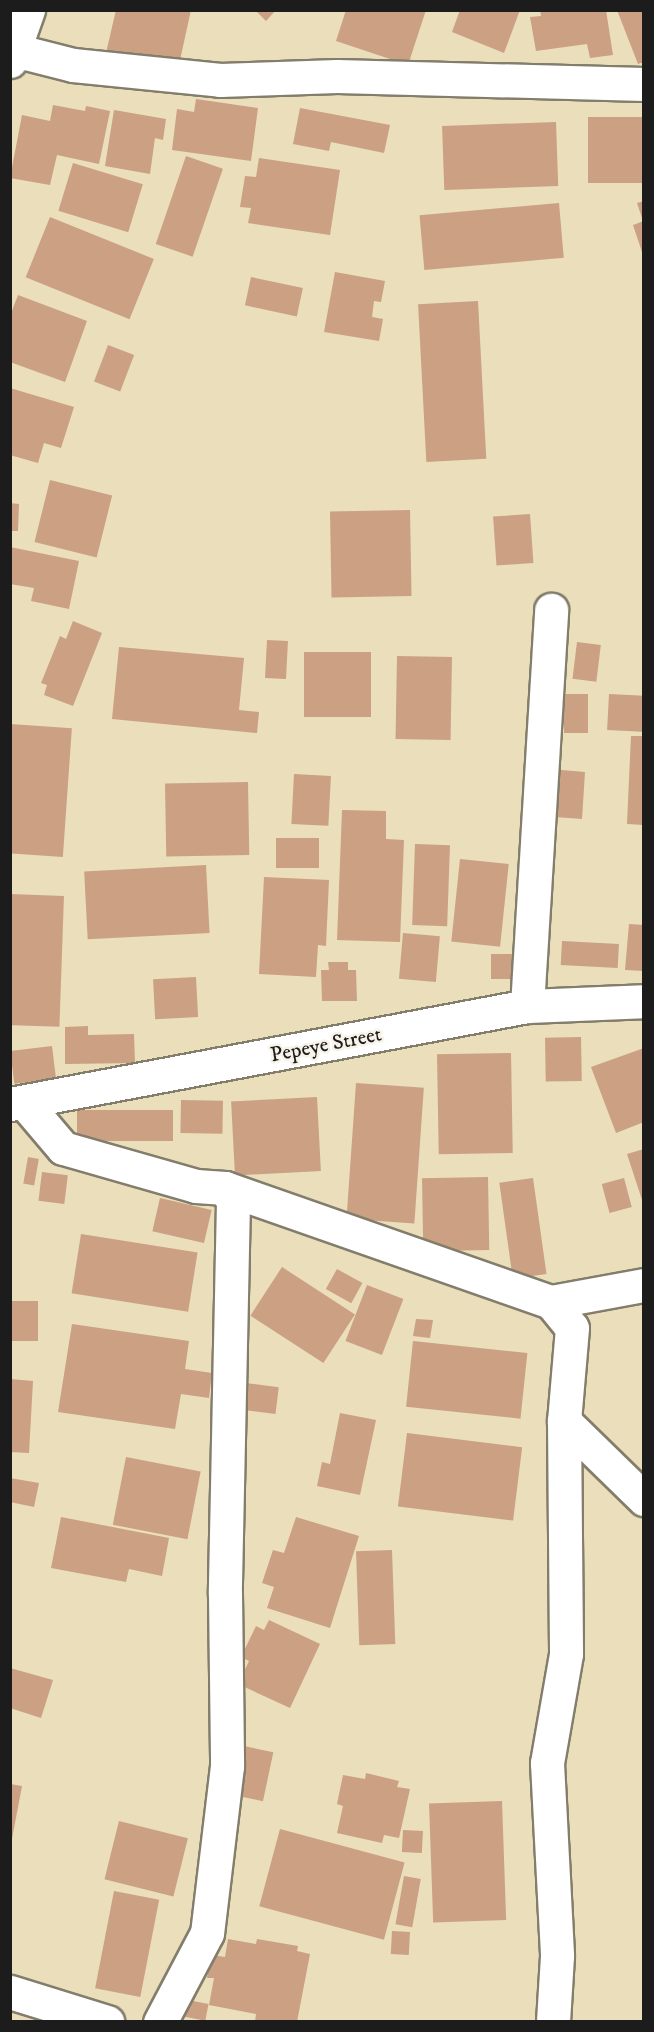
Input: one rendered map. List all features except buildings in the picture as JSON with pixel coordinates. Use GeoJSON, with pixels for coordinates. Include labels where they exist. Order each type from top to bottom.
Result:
{"type":"FeatureCollection","features":[{"type":"Feature","properties":{"kind":"street"},"geometry":{"type":"LineString","coordinates":[[16,38],[73,65],[220,80],[337,76],[644,84]]}},
{"type":"Feature","properties":{"kind":"street"},"geometry":{"type":"LineString","coordinates":[[526,1006],[551,610]]}},
{"type":"Feature","properties":{"kind":"street","name":"Pepeye Street"},"geometry":{"type":"LineString","coordinates":[[17,1103],[526,1006],[644,1001]]}},
{"type":"Feature","properties":{"kind":"street"},"geometry":{"type":"LineString","coordinates":[[17,1103],[63,1148],[196,1186],[225,1188],[551,1302],[644,1285]]}},
{"type":"Feature","properties":{"kind":"street"},"geometry":{"type":"LineString","coordinates":[[160,2022],[207,1933],[227,1767],[225,1594],[233,1202],[225,1188]]}},
{"type":"Feature","properties":{"kind":"street"},"geometry":{"type":"LineString","coordinates":[[551,1302],[572,1329],[564,1421],[566,1654],[547,1763],[557,1956],[553,2022]]}},
{"type":"Feature","properties":{"kind":"street"},"geometry":{"type":"LineString","coordinates":[[564,1421],[644,1498]]}},
{"type":"Feature","properties":{"kind":"street"},"geometry":{"type":"LineString","coordinates":[[10,1992],[107,2022]]}}]}
